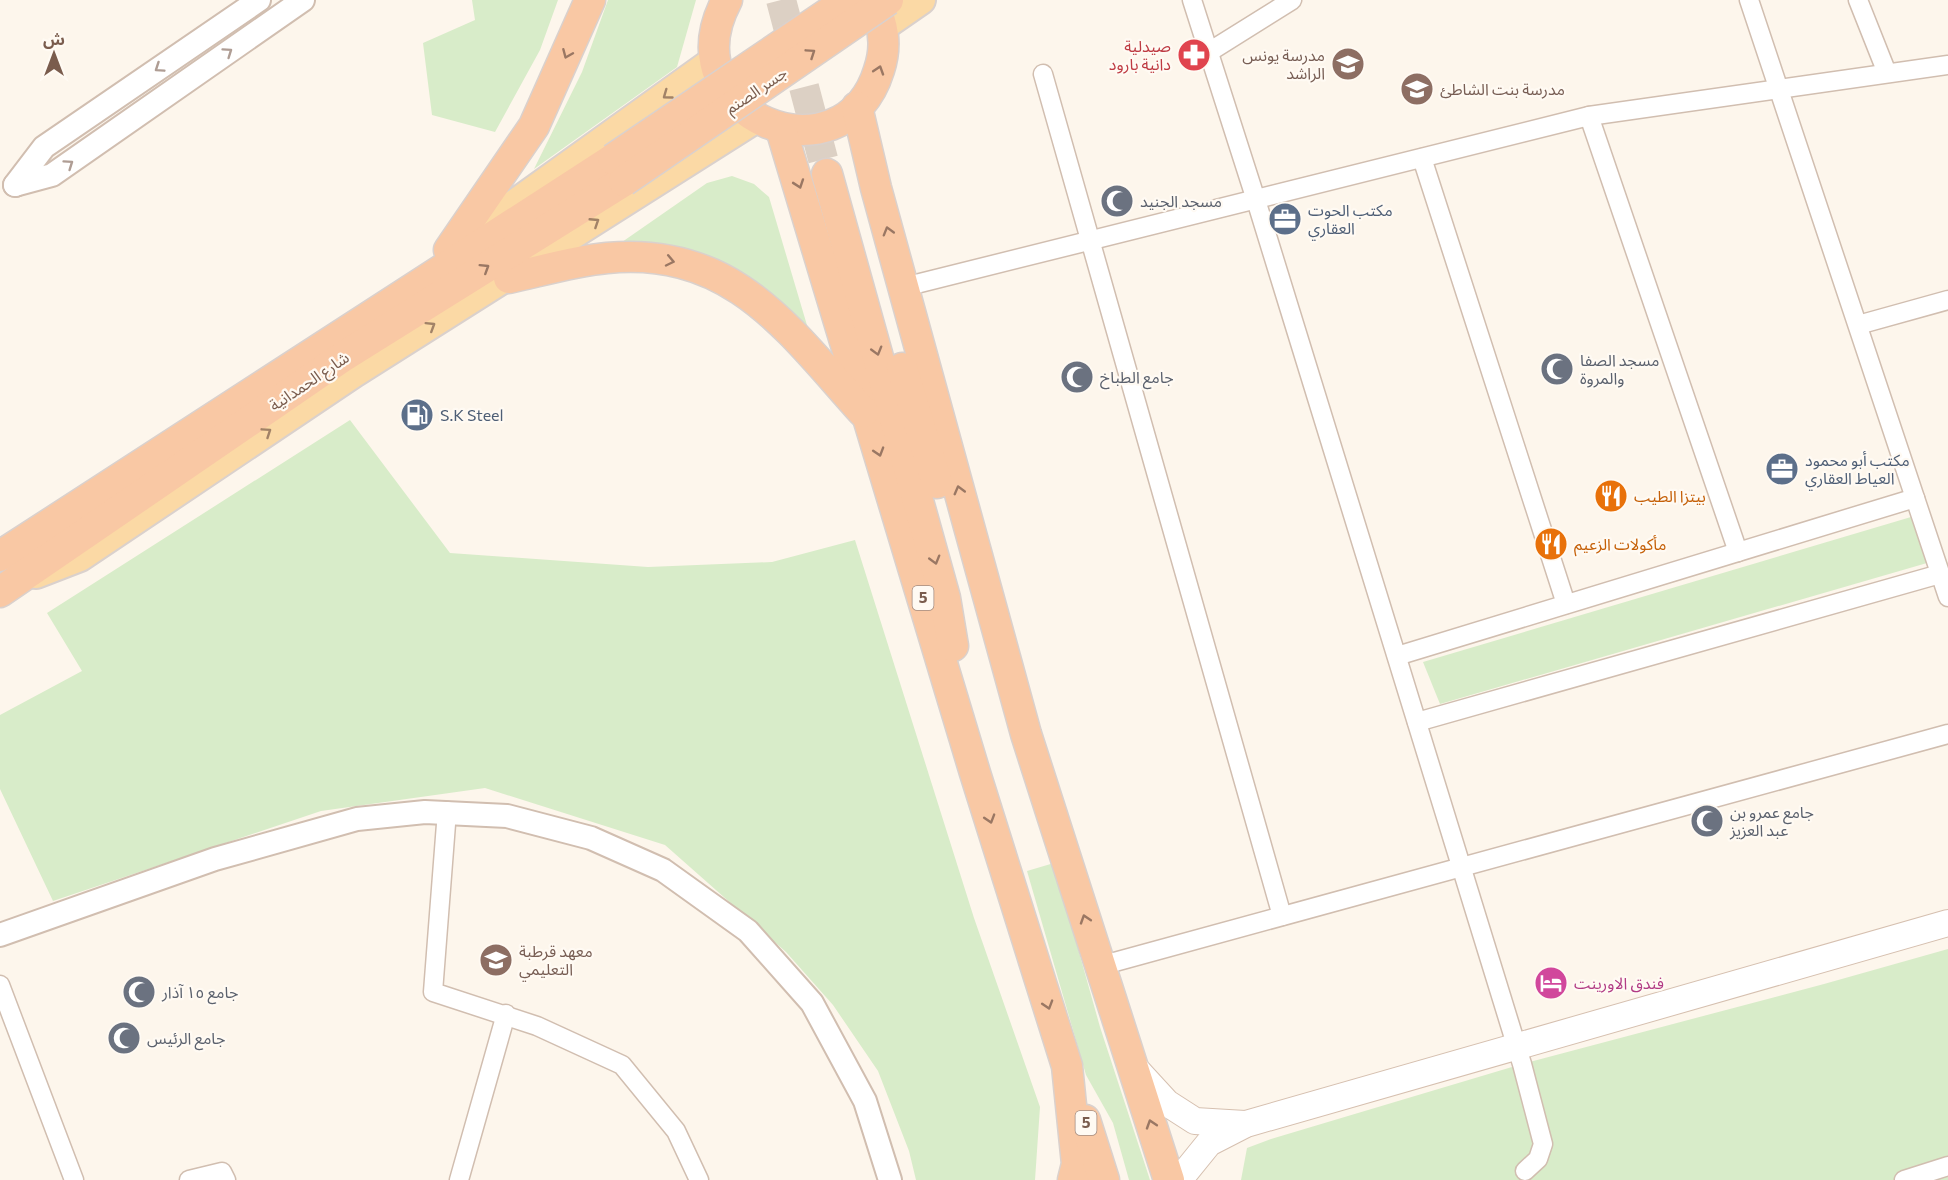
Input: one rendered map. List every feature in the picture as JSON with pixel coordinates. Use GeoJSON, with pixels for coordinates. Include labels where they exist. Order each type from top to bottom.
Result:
{"type":"FeatureCollection","features":[{"type":"Feature","properties":{"kind":"highway"},"geometry":{"type":"LineString","coordinates":[[449,250],[534,126],[590,0]]}},
{"type":"Feature","properties":{"kind":"highway"},"geometry":{"type":"LineString","coordinates":[[727,0],[718,16],[713,38],[714,61],[727,91],[736,104],[768,124],[813,129],[829,125],[857,107],[872,87],[883,52],[885,14],[870,0]]}},
{"type":"Feature","properties":{"kind":"highway","name":"جسر الصنم"},"geometry":{"type":"LineString","coordinates":[[619,170],[848,0]]}},
{"type":"Feature","properties":{"kind":"highway","name":"جسر الصنم"},"geometry":{"type":"LineString","coordinates":[[619,170],[885,14]]}},
{"type":"Feature","properties":{"kind":"highway","name":"5"},"geometry":{"type":"LineString","coordinates":[[857,107],[1026,734],[1169,1180]]}},
{"type":"Feature","properties":{"kind":"highway","name":"5"},"geometry":{"type":"LineString","coordinates":[[768,124],[869,419],[975,772],[1104,1180]]}},
{"type":"Feature","properties":{"kind":"highway","name":"شارع الحمدانية"},"geometry":{"type":"LineString","coordinates":[[3,554],[619,170]]}},
{"type":"Feature","properties":{"kind":"highway","name":"شارع الحمدانية"},"geometry":{"type":"LineString","coordinates":[[10,585],[619,170]]}},
{"type":"Feature","properties":{"kind":"highway","name":"5"},"geometry":{"type":"LineString","coordinates":[[975,772],[945,598],[835,172],[970,595],[1026,734]]}},
{"type":"Feature","properties":{"kind":"highway"},"geometry":{"type":"LineString","coordinates":[[509,278],[598,260],[635,257],[663,260],[716,276],[741,288],[784,323],[869,419]]}},
{"type":"Feature","properties":{"kind":"highway"},"geometry":{"type":"LineString","coordinates":[[1067,1066],[1077,1164],[1073,1180]]}},
{"type":"Feature","properties":{"kind":"main road"},"geometry":{"type":"LineString","coordinates":[[885,14],[921,0]]}},
{"type":"Feature","properties":{"kind":"main road"},"geometry":{"type":"LineString","coordinates":[[3,554],[26,528],[50,508],[449,250],[714,61]]}},
{"type":"Feature","properties":{"kind":"main road"},"geometry":{"type":"LineString","coordinates":[[10,585],[80,557],[354,374],[509,278],[768,124]]}},
{"type":"Feature","properties":{"kind":"main road"},"geometry":{"type":"LineString","coordinates":[[1179,1180],[1209,1143],[1246,1124],[1948,923]]}},
{"type":"Feature","properties":{"kind":"main road"},"geometry":{"type":"LineString","coordinates":[[1131,1064],[1167,1103],[1195,1121],[1246,1124]]}},
{"type":"Feature","properties":{"kind":"street"},"geometry":{"type":"LineString","coordinates":[[8,187],[44,147],[260,0]]}},
{"type":"Feature","properties":{"kind":"street"},"geometry":{"type":"LineString","coordinates":[[1192,0],[1256,200],[1517,1047],[1543,1144],[1539,1159],[1525,1171]]}},
{"type":"Feature","properties":{"kind":"street"},"geometry":{"type":"LineString","coordinates":[[1209,52],[1292,0]]}},
{"type":"Feature","properties":{"kind":"street"},"geometry":{"type":"LineString","coordinates":[[1749,0],[1948,597]]}},
{"type":"Feature","properties":{"kind":"street"},"geometry":{"type":"LineString","coordinates":[[1858,0],[1887,74]]}},
{"type":"Feature","properties":{"kind":"street"},"geometry":{"type":"LineString","coordinates":[[8,187],[52,175],[288,4]]}},
{"type":"Feature","properties":{"kind":"street"},"geometry":{"type":"LineString","coordinates":[[904,287],[1589,116],[1948,65]]}},
{"type":"Feature","properties":{"kind":"street"},"geometry":{"type":"LineString","coordinates":[[1043,74],[1282,916]]}},
{"type":"Feature","properties":{"kind":"street"},"geometry":{"type":"LineString","coordinates":[[1589,116],[1737,552]]}},
{"type":"Feature","properties":{"kind":"street"},"geometry":{"type":"LineString","coordinates":[[1422,158],[1566,604]]}},
{"type":"Feature","properties":{"kind":"street"},"geometry":{"type":"LineString","coordinates":[[1858,326],[1948,300]]}},
{"type":"Feature","properties":{"kind":"street"},"geometry":{"type":"LineString","coordinates":[[1397,656],[1915,498]]}},
{"type":"Feature","properties":{"kind":"street"},"geometry":{"type":"LineString","coordinates":[[1417,722],[1941,574]]}},
{"type":"Feature","properties":{"kind":"street"},"geometry":{"type":"LineString","coordinates":[[1100,966],[1948,734]]}},
{"type":"Feature","properties":{"kind":"street"},"geometry":{"type":"LineString","coordinates":[[447,811],[433,992],[506,1014],[622,1065],[676,1131],[699,1180]]}},
{"type":"Feature","properties":{"kind":"street"},"geometry":{"type":"LineString","coordinates":[[0,935],[215,859],[335,824],[402,813],[447,811],[507,816],[591,838],[663,870],[748,931],[812,1003],[865,1101],[890,1180]]}},
{"type":"Feature","properties":{"kind":"street"},"geometry":{"type":"LineString","coordinates":[[0,985],[74,1180]]}},
{"type":"Feature","properties":{"kind":"street"},"geometry":{"type":"LineString","coordinates":[[461,1179],[506,1014]]}},
{"type":"Feature","properties":{"kind":"street"},"geometry":{"type":"LineString","coordinates":[[1904,1180],[1948,1166]]}},
{"type":"Feature","properties":{"kind":"street"},"geometry":{"type":"LineString","coordinates":[[189,1180],[222,1172],[226,1180]]}},
{"type":"Feature","properties":{"kind":"green space"},"geometry":{"type":"Polygon","coordinates":[[[472,0],[558,0],[540,50],[495,132],[432,115],[423,43],[475,20],[472,0]]]}},
{"type":"Feature","properties":{"kind":"green space"},"geometry":{"type":"Polygon","coordinates":[[[608,0],[696,0],[677,67],[534,169],[582,72],[608,0]]]}},
{"type":"Feature","properties":{"kind":"green space"},"geometry":{"type":"Polygon","coordinates":[[[732,176],[754,184],[769,197],[809,332],[776,302],[599,258],[707,183],[732,176]]]}},
{"type":"Feature","properties":{"kind":"green space"},"geometry":{"type":"Polygon","coordinates":[[[350,420],[450,553],[648,567],[772,562],[855,540],[974,918],[1040,1107],[1035,1180],[916,1180],[909,1151],[878,1071],[833,1005],[786,952],[665,845],[485,788],[321,811],[53,901],[0,789],[0,715],[82,671],[47,613],[350,420]]]}},
{"type":"Feature","properties":{"kind":"green space"},"geometry":{"type":"Polygon","coordinates":[[[1911,517],[1927,563],[1440,704],[1423,662],[1911,517]]]}},
{"type":"Feature","properties":{"kind":"green space"},"geometry":{"type":"Polygon","coordinates":[[[1054,863],[1100,1027],[1150,1180],[1129,1180],[1113,1123],[1086,1075],[1027,871],[1054,863]]]}},
{"type":"Feature","properties":{"kind":"green space"},"geometry":{"type":"Polygon","coordinates":[[[1948,949],[1948,1180],[1241,1180],[1247,1148],[1271,1139],[1522,1064],[1948,949]]]}},
{"type":"Feature","properties":{"kind":"tunnel"},"geometry":{"type":"LineString","coordinates":[[781,0],[827,174]]}},
{"type":"Feature","properties":{"kind":"place","name":"صيدلية دانية بارود"},"geometry":{"type":"Point","coordinates":[1194,55]}},
{"type":"Feature","properties":{"kind":"place","name":"مدرسة يونس الراشد"},"geometry":{"type":"Point","coordinates":[1348,64]}},
{"type":"Feature","properties":{"kind":"place","name":"مدرسة بنت الشاطئ"},"geometry":{"type":"Point","coordinates":[1417,89]}},
{"type":"Feature","properties":{"kind":"place","name":"مسجد الجنيد"},"geometry":{"type":"Point","coordinates":[1117,201]}},
{"type":"Feature","properties":{"kind":"place","name":"مكتب الحوت العقاري"},"geometry":{"type":"Point","coordinates":[1285,219]}},
{"type":"Feature","properties":{"kind":"place","name":"مسجد الصفا والمروة"},"geometry":{"type":"Point","coordinates":[1557,369]}},
{"type":"Feature","properties":{"kind":"place","name":"جامع الطباخ"},"geometry":{"type":"Point","coordinates":[1077,377]}},
{"type":"Feature","properties":{"kind":"place","name":"S.K Steel"},"geometry":{"type":"Point","coordinates":[417,415]}},
{"type":"Feature","properties":{"kind":"place","name":"مكتب أبو محمود العياط العقاري"},"geometry":{"type":"Point","coordinates":[1782,469]}},
{"type":"Feature","properties":{"kind":"place","name":"بيتزا الطيب"},"geometry":{"type":"Point","coordinates":[1611,496]}},
{"type":"Feature","properties":{"kind":"place","name":"مأكولات الزعيم"},"geometry":{"type":"Point","coordinates":[1551,544]}},
{"type":"Feature","properties":{"kind":"place","name":"جامع عمرو بن عبد العزيز"},"geometry":{"type":"Point","coordinates":[1707,821]}},
{"type":"Feature","properties":{"kind":"place","name":"معهد قرطبة التعليمي"},"geometry":{"type":"Point","coordinates":[496,960]}},
{"type":"Feature","properties":{"kind":"place","name":"فندق الاورينت"},"geometry":{"type":"Point","coordinates":[1551,983]}},
{"type":"Feature","properties":{"kind":"place","name":"جامع ١٥ آذار"},"geometry":{"type":"Point","coordinates":[139,992]}},
{"type":"Feature","properties":{"kind":"place","name":"جامع الرئيس"},"geometry":{"type":"Point","coordinates":[124,1038]}}]}
